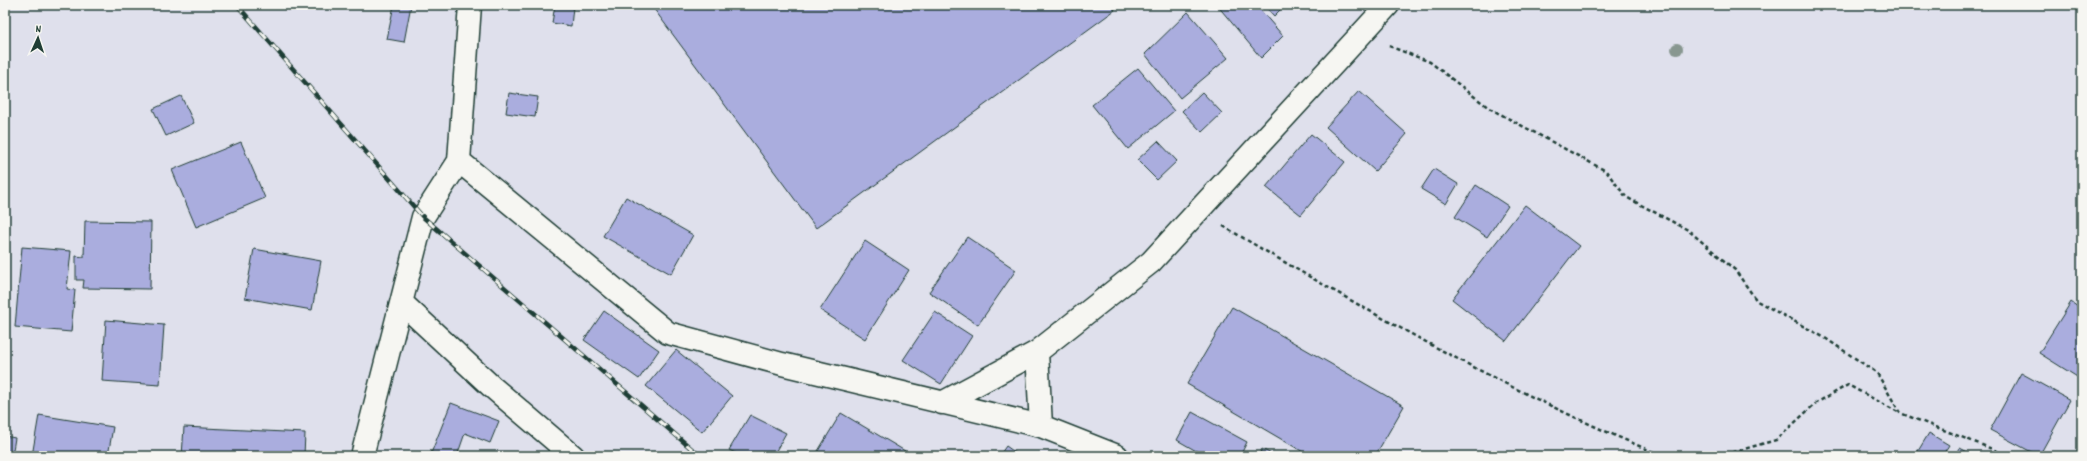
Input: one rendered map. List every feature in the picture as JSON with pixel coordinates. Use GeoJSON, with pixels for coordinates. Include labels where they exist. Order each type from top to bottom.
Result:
{"type":"FeatureCollection","features":[{"type":"Feature","properties":{"kind":"street"},"geometry":{"type":"LineString","coordinates":[[362,456],[423,217],[459,161],[470,5]]}},
{"type":"Feature","properties":{"kind":"street"},"geometry":{"type":"LineString","coordinates":[[942,403],[1037,352],[1151,262],[1388,5]]}},
{"type":"Feature","properties":{"kind":"street"},"geometry":{"type":"LineString","coordinates":[[459,161],[668,333],[782,364],[1041,426],[1117,456]]}},
{"type":"Feature","properties":{"kind":"street"},"geometry":{"type":"LineString","coordinates":[[402,303],[491,386],[572,456]]}},
{"type":"Feature","properties":{"kind":"street"},"geometry":{"type":"LineString","coordinates":[[1037,352],[1041,426]]}},
{"type":"Feature","properties":{"kind":"path"},"geometry":{"type":"LineString","coordinates":[[1360,36],[1430,62],[1489,108],[1606,171],[1626,197],[1688,230],[1735,270],[1757,301],[1825,338],[1877,372],[1900,413]]}},
{"type":"Feature","properties":{"kind":"path"},"geometry":{"type":"LineString","coordinates":[[1198,212],[1328,288],[1489,375],[1609,434],[1663,456]]}},
{"type":"Feature","properties":{"kind":"path"},"geometry":{"type":"LineString","coordinates":[[1719,456],[1776,440],[1816,403],[1848,385],[1900,413],[2010,456]]}},
{"type":"Feature","properties":{"kind":"building"},"geometry":{"type":"Polygon","coordinates":[[[394,5],[411,5],[404,42],[387,39],[394,5]]]}},
{"type":"Feature","properties":{"kind":"building"},"geometry":{"type":"Polygon","coordinates":[[[555,5],[573,7],[571,26],[552,23],[555,5]]]}},
{"type":"Feature","properties":{"kind":"building"},"geometry":{"type":"Polygon","coordinates":[[[651,5],[1112,5],[1115,10],[816,228],[651,5]]]}},
{"type":"Feature","properties":{"kind":"building"},"geometry":{"type":"Polygon","coordinates":[[[1217,5],[1256,5],[1283,36],[1261,58],[1217,5]]]}},
{"type":"Feature","properties":{"kind":"building"},"geometry":{"type":"Polygon","coordinates":[[[1264,5],[1285,5],[1274,16],[1264,5]]]}},
{"type":"Feature","properties":{"kind":"building"},"geometry":{"type":"Polygon","coordinates":[[[1188,12],[1228,58],[1180,98],[1145,54],[1188,12]]]}},
{"type":"Feature","properties":{"kind":"building"},"geometry":{"type":"Polygon","coordinates":[[[1138,68],[1174,111],[1128,149],[1092,105],[1138,68]]]}},
{"type":"Feature","properties":{"kind":"building"},"geometry":{"type":"Polygon","coordinates":[[[1359,91],[1407,134],[1375,171],[1326,127],[1359,91]]]}},
{"type":"Feature","properties":{"kind":"building"},"geometry":{"type":"Polygon","coordinates":[[[1202,92],[1222,113],[1202,132],[1182,111],[1202,92]]]}},
{"type":"Feature","properties":{"kind":"building"},"geometry":{"type":"Polygon","coordinates":[[[509,93],[538,97],[535,117],[506,113],[509,93]]]}},
{"type":"Feature","properties":{"kind":"building"},"geometry":{"type":"Polygon","coordinates":[[[181,96],[194,123],[166,136],[153,109],[181,96]]]}},
{"type":"Feature","properties":{"kind":"building"},"geometry":{"type":"Polygon","coordinates":[[[1311,134],[1345,162],[1301,215],[1266,187],[1311,134]]]}},
{"type":"Feature","properties":{"kind":"building"},"geometry":{"type":"Polygon","coordinates":[[[1158,141],[1177,161],[1157,180],[1137,160],[1158,141]]]}},
{"type":"Feature","properties":{"kind":"building"},"geometry":{"type":"Polygon","coordinates":[[[241,142],[265,198],[196,227],[172,170],[241,142]]]}},
{"type":"Feature","properties":{"kind":"building"},"geometry":{"type":"Polygon","coordinates":[[[1434,169],[1458,184],[1446,204],[1421,189],[1434,169]]]}},
{"type":"Feature","properties":{"kind":"building"},"geometry":{"type":"Polygon","coordinates":[[[1476,185],[1508,206],[1487,237],[1455,217],[1476,185]]]}},
{"type":"Feature","properties":{"kind":"building"},"geometry":{"type":"Polygon","coordinates":[[[626,197],[693,235],[671,274],[603,236],[626,197]]]}},
{"type":"Feature","properties":{"kind":"building"},"geometry":{"type":"Polygon","coordinates":[[[1525,205],[1579,246],[1506,341],[1452,299],[1525,205]]]}},
{"type":"Feature","properties":{"kind":"building"},"geometry":{"type":"Polygon","coordinates":[[[85,221],[151,222],[150,289],[83,288],[84,280],[76,280],[76,256],[84,257],[85,221]]]}},
{"type":"Feature","properties":{"kind":"building"},"geometry":{"type":"Polygon","coordinates":[[[967,237],[1016,270],[978,325],[929,292],[967,237]]]}},
{"type":"Feature","properties":{"kind":"building"},"geometry":{"type":"Polygon","coordinates":[[[865,241],[909,270],[865,339],[820,310],[865,241]]]}},
{"type":"Feature","properties":{"kind":"building"},"geometry":{"type":"Polygon","coordinates":[[[22,247],[71,251],[67,289],[75,290],[71,332],[15,327],[22,247]]]}},
{"type":"Feature","properties":{"kind":"building"},"geometry":{"type":"Polygon","coordinates":[[[254,249],[321,261],[312,310],[245,298],[254,249]]]}},
{"type":"Feature","properties":{"kind":"building"},"geometry":{"type":"Polygon","coordinates":[[[2071,302],[2082,310],[2082,380],[2039,353],[2071,302]]]}},
{"type":"Feature","properties":{"kind":"building"},"geometry":{"type":"Polygon","coordinates":[[[1232,307],[1404,406],[1375,456],[1310,456],[1187,384],[1232,307]]]}},
{"type":"Feature","properties":{"kind":"building"},"geometry":{"type":"Polygon","coordinates":[[[604,311],[659,350],[639,379],[584,340],[604,311]]]}},
{"type":"Feature","properties":{"kind":"building"},"geometry":{"type":"Polygon","coordinates":[[[935,312],[972,336],[941,384],[903,360],[935,312]]]}},
{"type":"Feature","properties":{"kind":"building"},"geometry":{"type":"Polygon","coordinates":[[[106,320],[164,325],[160,385],[102,381],[106,320]]]}},
{"type":"Feature","properties":{"kind":"building"},"geometry":{"type":"Polygon","coordinates":[[[676,350],[732,396],[702,432],[646,386],[676,350]]]}},
{"type":"Feature","properties":{"kind":"building"},"geometry":{"type":"Polygon","coordinates":[[[2021,373],[2070,400],[2039,456],[1990,430],[2021,373]]]}},
{"type":"Feature","properties":{"kind":"building"},"geometry":{"type":"Polygon","coordinates":[[[451,403],[499,421],[490,443],[465,433],[457,456],[430,456],[451,403]]]}},
{"type":"Feature","properties":{"kind":"building"},"geometry":{"type":"Polygon","coordinates":[[[1192,412],[1247,442],[1240,456],[1205,456],[1177,440],[1192,412]]]}},
{"type":"Feature","properties":{"kind":"building"},"geometry":{"type":"Polygon","coordinates":[[[841,413],[905,451],[902,456],[815,456],[841,413]]]}},
{"type":"Feature","properties":{"kind":"building"},"geometry":{"type":"Polygon","coordinates":[[[39,415],[113,427],[108,456],[32,456],[39,415]]]}},
{"type":"Feature","properties":{"kind":"building"},"geometry":{"type":"Polygon","coordinates":[[[750,415],[786,433],[773,456],[742,456],[729,450],[750,415]]]}},
{"type":"Feature","properties":{"kind":"building"},"geometry":{"type":"Polygon","coordinates":[[[184,427],[305,433],[304,456],[182,456],[184,427]]]}},
{"type":"Feature","properties":{"kind":"building"},"geometry":{"type":"Polygon","coordinates":[[[1929,433],[1949,445],[1942,456],[1915,456],[1929,433]]]}},
{"type":"Feature","properties":{"kind":"building"},"geometry":{"type":"Polygon","coordinates":[[[5,436],[15,438],[12,456],[5,456],[5,436]]]}},
{"type":"Feature","properties":{"kind":"building"},"geometry":{"type":"Polygon","coordinates":[[[1006,446],[1020,456],[999,456],[1006,446]]]}},
{"type":"Feature","properties":{"kind":"building"},"geometry":{"type":"Polygon","coordinates":[[[1960,448],[1975,456],[1955,456],[1960,448]]]}},
{"type":"Feature","properties":{"kind":"building"},"geometry":{"type":"Polygon","coordinates":[[[1262,449],[1275,456],[1258,456],[1262,449]]]}},
{"type":"Feature","properties":{"kind":"railway"},"geometry":{"type":"LineString","coordinates":[[237,5],[423,217],[700,456]]}}]}
